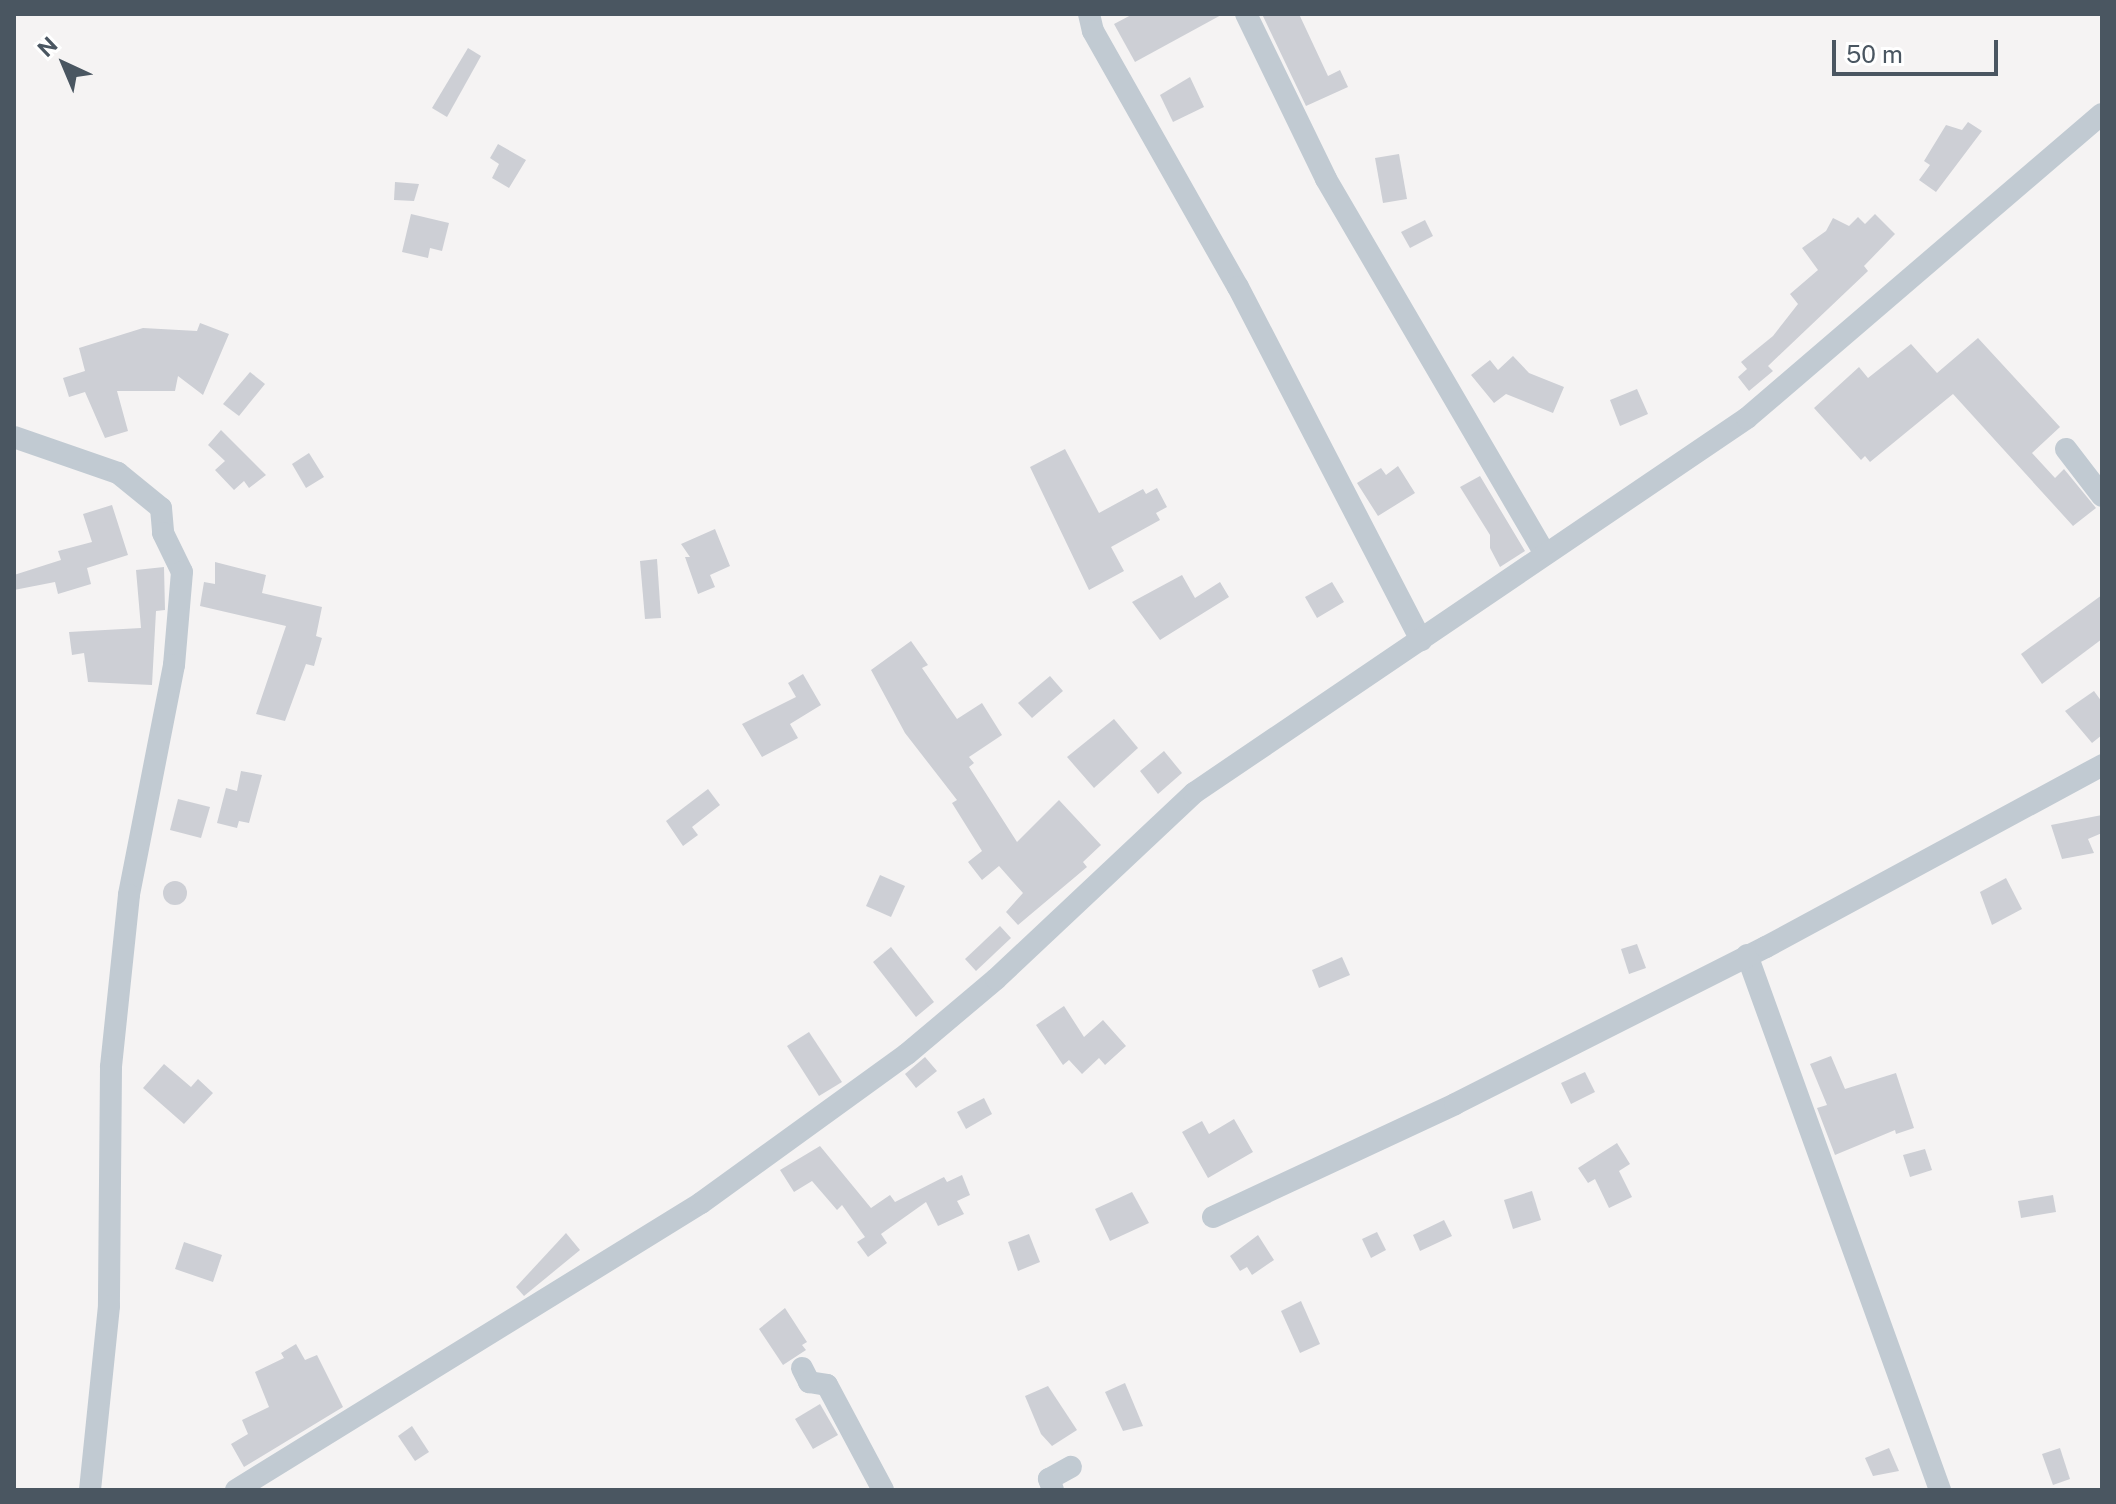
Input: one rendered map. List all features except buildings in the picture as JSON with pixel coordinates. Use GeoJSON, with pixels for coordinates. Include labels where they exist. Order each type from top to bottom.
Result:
{"type":"FeatureCollection","features":[{"type":"Feature","properties":{"kind":"street"},"geometry":{"type":"LineString","coordinates":[[1089,14],[1093,31],[1238,287],[1421,640]]}},
{"type":"Feature","properties":{"kind":"street"},"geometry":{"type":"LineString","coordinates":[[1246,14],[1326,179],[1545,554]]}},
{"type":"Feature","properties":{"kind":"street"},"geometry":{"type":"LineString","coordinates":[[236,1490],[701,1203],[907,1054],[996,979],[1194,793],[1747,418],[2102,114]]}},
{"type":"Feature","properties":{"kind":"street"},"geometry":{"type":"LineString","coordinates":[[14,437],[118,473],[161,508],[163,533],[182,572],[174,665],[129,895],[111,1067],[109,1306],[90,1490]]}},
{"type":"Feature","properties":{"kind":"street"},"geometry":{"type":"LineString","coordinates":[[2066,449],[2102,496]]}},
{"type":"Feature","properties":{"kind":"street"},"geometry":{"type":"LineString","coordinates":[[1213,1217],[1455,1104],[1747,955],[2102,765]]}},
{"type":"Feature","properties":{"kind":"street"},"geometry":{"type":"LineString","coordinates":[[1747,955],[1940,1490]]}},
{"type":"Feature","properties":{"kind":"street"},"geometry":{"type":"LineString","coordinates":[[802,1368],[809,1382],[827,1385],[883,1490]]}},
{"type":"Feature","properties":{"kind":"street"},"geometry":{"type":"LineString","coordinates":[[1053,1490],[1049,1479],[1071,1467]]}}]}
